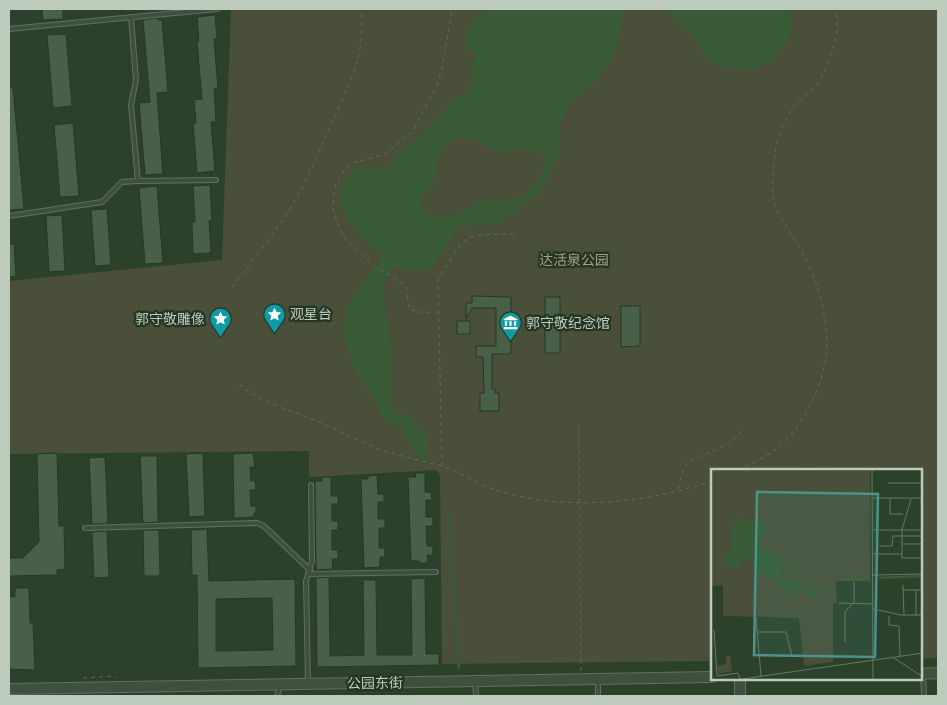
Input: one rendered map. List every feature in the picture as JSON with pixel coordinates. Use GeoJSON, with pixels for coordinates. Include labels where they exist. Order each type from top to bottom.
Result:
{"type":"FeatureCollection","features":[{"type":"Feature","properties":{"kind":"street"},"geometry":{"type":"LineString","coordinates":[[922,674],[938,673]]}},
{"type":"Feature","properties":{"kind":"street","name":"公园东街"},"geometry":{"type":"LineString","coordinates":[[9,689],[711,677]]}},
{"type":"Feature","properties":{"kind":"street"},"geometry":{"type":"LineString","coordinates":[[740,680],[740,696]]}},
{"type":"Feature","properties":{"kind":"lane"},"geometry":{"type":"LineString","coordinates":[[9,29],[217,9]]}},
{"type":"Feature","properties":{"kind":"lane"},"geometry":{"type":"LineString","coordinates":[[130,17],[136,80],[131,105],[138,181]]}},
{"type":"Feature","properties":{"kind":"lane"},"geometry":{"type":"LineString","coordinates":[[9,216],[102,202],[122,182],[216,180]]}},
{"type":"Feature","properties":{"kind":"lane"},"geometry":{"type":"LineString","coordinates":[[308,684],[306,581],[312,561],[311,485]]}},
{"type":"Feature","properties":{"kind":"lane"},"geometry":{"type":"LineString","coordinates":[[85,528],[256,523],[264,526],[309,572],[436,572]]}},
{"type":"Feature","properties":{"kind":"lane"},"geometry":{"type":"LineString","coordinates":[[922,674],[924,696]]}},
{"type":"Feature","properties":{"kind":"lane"},"geometry":{"type":"LineString","coordinates":[[598,679],[598,696]]}},
{"type":"Feature","properties":{"kind":"lane"},"geometry":{"type":"LineString","coordinates":[[475,681],[476,696]]}},
{"type":"Feature","properties":{"kind":"lane"},"geometry":{"type":"LineString","coordinates":[[277,696],[280,685]]}},
{"type":"Feature","properties":{"kind":"path"},"geometry":{"type":"LineString","coordinates":[[232,288],[281,223],[314,164],[357,67],[362,44],[361,9]]}},
{"type":"Feature","properties":{"kind":"path"},"geometry":{"type":"LineString","coordinates":[[439,312],[413,311],[408,304],[406,286],[374,266],[346,240],[339,228],[334,208],[336,184],[344,170],[352,163],[384,155],[413,130],[437,85],[446,51],[452,9]]}},
{"type":"Feature","properties":{"kind":"path"},"geometry":{"type":"LineString","coordinates":[[740,469],[783,443],[795,429],[812,403],[822,380],[825,367],[826,330],[824,310],[806,259],[775,205],[773,188],[775,152],[782,130],[790,112],[819,81],[835,46],[838,23],[836,9]]}},
{"type":"Feature","properties":{"kind":"path"},"geometry":{"type":"LineString","coordinates":[[442,466],[438,280],[460,245],[475,235],[514,234]]}},
{"type":"Feature","properties":{"kind":"path"},"geometry":{"type":"LineString","coordinates":[[238,384],[245,390],[277,407],[309,418],[380,449],[451,469],[476,483],[495,490],[555,502],[616,501],[678,490],[711,481]]}},
{"type":"Feature","properties":{"kind":"path"},"geometry":{"type":"LineString","coordinates":[[579,426],[581,680]]}},
{"type":"Feature","properties":{"kind":"path"},"geometry":{"type":"LineString","coordinates":[[678,490],[681,474],[690,460],[719,449],[733,441],[745,428]]}},
{"type":"Feature","properties":{"kind":"green space","name":"达活泉公园"},"geometry":{"type":"Polygon","coordinates":[[[231,9],[938,9],[938,658],[922,659],[922,469],[711,469],[711,661],[442,664],[440,476],[437,470],[309,477],[309,451],[9,454],[9,281],[222,260],[231,9]]]}},
{"type":"Feature","properties":{"kind":"shaded area"},"geometry":{"type":"Polygon","coordinates":[[[486,9],[626,9],[611,59],[597,80],[571,102],[566,110],[560,125],[559,156],[538,196],[526,199],[517,211],[503,217],[500,224],[471,225],[455,231],[429,270],[394,268],[391,270],[384,285],[382,295],[390,337],[393,410],[400,415],[410,415],[420,431],[427,437],[428,448],[424,456],[416,457],[404,430],[387,420],[380,413],[373,395],[356,373],[345,338],[344,323],[347,311],[363,282],[381,261],[381,255],[353,226],[346,215],[342,204],[342,193],[346,181],[356,169],[388,169],[401,149],[421,136],[451,103],[469,90],[476,53],[472,50],[465,50],[465,38],[470,27],[486,9]],[[454,139],[439,152],[436,175],[431,186],[421,196],[421,207],[427,215],[441,217],[456,215],[485,199],[504,202],[511,201],[532,187],[542,173],[546,158],[542,153],[535,153],[522,147],[503,153],[496,149],[487,148],[477,140],[454,139]]]}},
{"type":"Feature","properties":{"kind":"shaded area"},"geometry":{"type":"Polygon","coordinates":[[[662,9],[789,9],[790,34],[777,55],[770,61],[753,68],[735,69],[717,64],[707,57],[683,26],[662,9]]]}},
{"type":"Feature","properties":{"kind":"building"},"geometry":{"type":"Polygon","coordinates":[[[42,9],[63,9],[63,19],[43,20],[42,9]]]}},
{"type":"Feature","properties":{"kind":"building"},"geometry":{"type":"Polygon","coordinates":[[[215,15],[217,39],[214,39],[218,89],[214,89],[216,122],[211,122],[215,171],[197,173],[193,123],[196,123],[194,100],[202,99],[197,17],[215,15]]]}},
{"type":"Feature","properties":{"kind":"building"},"geometry":{"type":"Polygon","coordinates":[[[158,18],[158,20],[162,20],[168,92],[157,93],[163,174],[145,175],[139,103],[150,102],[143,20],[158,18]]]}},
{"type":"Feature","properties":{"kind":"building"},"geometry":{"type":"Polygon","coordinates":[[[66,34],[72,106],[53,108],[47,35],[66,34]]]}},
{"type":"Feature","properties":{"kind":"building"},"geometry":{"type":"Polygon","coordinates":[[[9,88],[13,88],[24,209],[9,210],[9,88]]]}},
{"type":"Feature","properties":{"kind":"building"},"geometry":{"type":"Polygon","coordinates":[[[73,123],[79,196],[60,197],[54,125],[73,123]]]}},
{"type":"Feature","properties":{"kind":"building"},"geometry":{"type":"Polygon","coordinates":[[[210,185],[212,221],[209,221],[211,253],[193,254],[192,222],[195,222],[193,186],[210,185]]]}},
{"type":"Feature","properties":{"kind":"building"},"geometry":{"type":"Polygon","coordinates":[[[157,186],[163,263],[145,264],[139,188],[157,186]]]}},
{"type":"Feature","properties":{"kind":"building"},"geometry":{"type":"Polygon","coordinates":[[[107,209],[111,265],[95,266],[91,210],[107,209]]]}},
{"type":"Feature","properties":{"kind":"building"},"geometry":{"type":"Polygon","coordinates":[[[62,215],[65,271],[49,272],[46,216],[62,215]]]}},
{"type":"Feature","properties":{"kind":"building"},"geometry":{"type":"Polygon","coordinates":[[[9,244],[14,244],[16,276],[9,277],[9,244]]]}},
{"type":"Feature","properties":{"kind":"building"},"geometry":{"type":"Polygon","coordinates":[[[472,296],[511,297],[511,354],[492,354],[492,389],[495,389],[495,393],[499,393],[499,411],[480,411],[480,393],[484,393],[483,357],[476,357],[476,346],[496,346],[496,308],[472,308],[466,319],[466,303],[472,303],[472,296]]]}},
{"type":"Feature","properties":{"kind":"building"},"geometry":{"type":"Polygon","coordinates":[[[545,297],[560,297],[560,353],[545,353],[545,297]]]}},
{"type":"Feature","properties":{"kind":"building"},"geometry":{"type":"Polygon","coordinates":[[[621,306],[640,306],[640,346],[621,347],[621,306]]]}},
{"type":"Feature","properties":{"kind":"building"},"geometry":{"type":"Polygon","coordinates":[[[457,321],[470,321],[470,334],[457,334],[457,321]]]}},
{"type":"Feature","properties":{"kind":"building"},"geometry":{"type":"Polygon","coordinates":[[[57,453],[59,526],[64,526],[65,569],[57,570],[57,575],[9,576],[9,558],[23,558],[39,542],[37,454],[57,453]]]}},
{"type":"Feature","properties":{"kind":"building"},"geometry":{"type":"Polygon","coordinates":[[[203,453],[205,516],[189,517],[186,454],[203,453]]]}},
{"type":"Feature","properties":{"kind":"building"},"geometry":{"type":"Polygon","coordinates":[[[253,453],[255,467],[250,467],[251,481],[255,481],[256,490],[250,490],[251,506],[256,506],[256,513],[254,513],[254,517],[234,518],[233,454],[253,453]]]}},
{"type":"Feature","properties":{"kind":"building"},"geometry":{"type":"Polygon","coordinates":[[[140,456],[157,456],[158,522],[143,523],[140,456]]]}},
{"type":"Feature","properties":{"kind":"building"},"geometry":{"type":"Polygon","coordinates":[[[105,457],[108,521],[106,524],[92,524],[89,458],[105,457]]]}},
{"type":"Feature","properties":{"kind":"building"},"geometry":{"type":"Polygon","coordinates":[[[415,473],[425,473],[425,492],[431,492],[432,500],[426,500],[426,517],[433,517],[433,526],[426,526],[427,546],[433,546],[433,555],[427,555],[428,563],[411,561],[408,477],[416,477],[415,473]]]}},
{"type":"Feature","properties":{"kind":"building"},"geometry":{"type":"Polygon","coordinates":[[[377,475],[378,494],[384,494],[384,502],[378,502],[378,519],[385,519],[385,528],[379,528],[379,548],[385,548],[385,557],[380,557],[380,567],[364,568],[361,479],[368,479],[368,476],[377,475]]]}},
{"type":"Feature","properties":{"kind":"building"},"geometry":{"type":"Polygon","coordinates":[[[322,477],[331,477],[331,496],[338,496],[338,504],[332,504],[332,521],[338,521],[338,530],[332,530],[332,550],[338,550],[338,559],[332,559],[333,569],[316,570],[315,481],[322,481],[322,477]]]}},
{"type":"Feature","properties":{"kind":"building"},"geometry":{"type":"Polygon","coordinates":[[[207,529],[209,581],[295,579],[296,666],[198,668],[197,575],[192,575],[191,530],[207,529]],[[272,598],[216,599],[216,651],[273,650],[272,598]]]}},
{"type":"Feature","properties":{"kind":"building"},"geometry":{"type":"Polygon","coordinates":[[[143,530],[159,530],[160,576],[144,576],[143,530]]]}},
{"type":"Feature","properties":{"kind":"building"},"geometry":{"type":"Polygon","coordinates":[[[107,531],[109,577],[94,578],[92,532],[107,531]]]}},
{"type":"Feature","properties":{"kind":"building"},"geometry":{"type":"Polygon","coordinates":[[[329,577],[330,656],[364,655],[363,580],[376,580],[377,655],[412,655],[411,579],[425,578],[426,654],[439,654],[439,665],[317,667],[316,578],[329,577]]]}},
{"type":"Feature","properties":{"kind":"building"},"geometry":{"type":"Polygon","coordinates":[[[15,588],[29,588],[30,623],[33,623],[35,670],[9,669],[9,597],[15,597],[15,588]]]}},
{"type":"Feature","properties":{"kind":"waterway"},"geometry":{"type":"LineString","coordinates":[[424,456],[427,463]]}},
{"type":"Feature","properties":{"kind":"waterway"},"geometry":{"type":"LineString","coordinates":[[449,515],[459,668]]}},
{"type":"Feature","properties":{"kind":"place","name":"观星台"},"geometry":{"type":"Point","coordinates":[274,333]}},
{"type":"Feature","properties":{"kind":"place","name":"郭守敬雕像"},"geometry":{"type":"Point","coordinates":[221,338]}},
{"type":"Feature","properties":{"kind":"place","name":"郭守敬纪念馆"},"geometry":{"type":"Point","coordinates":[510,342]}}]}
